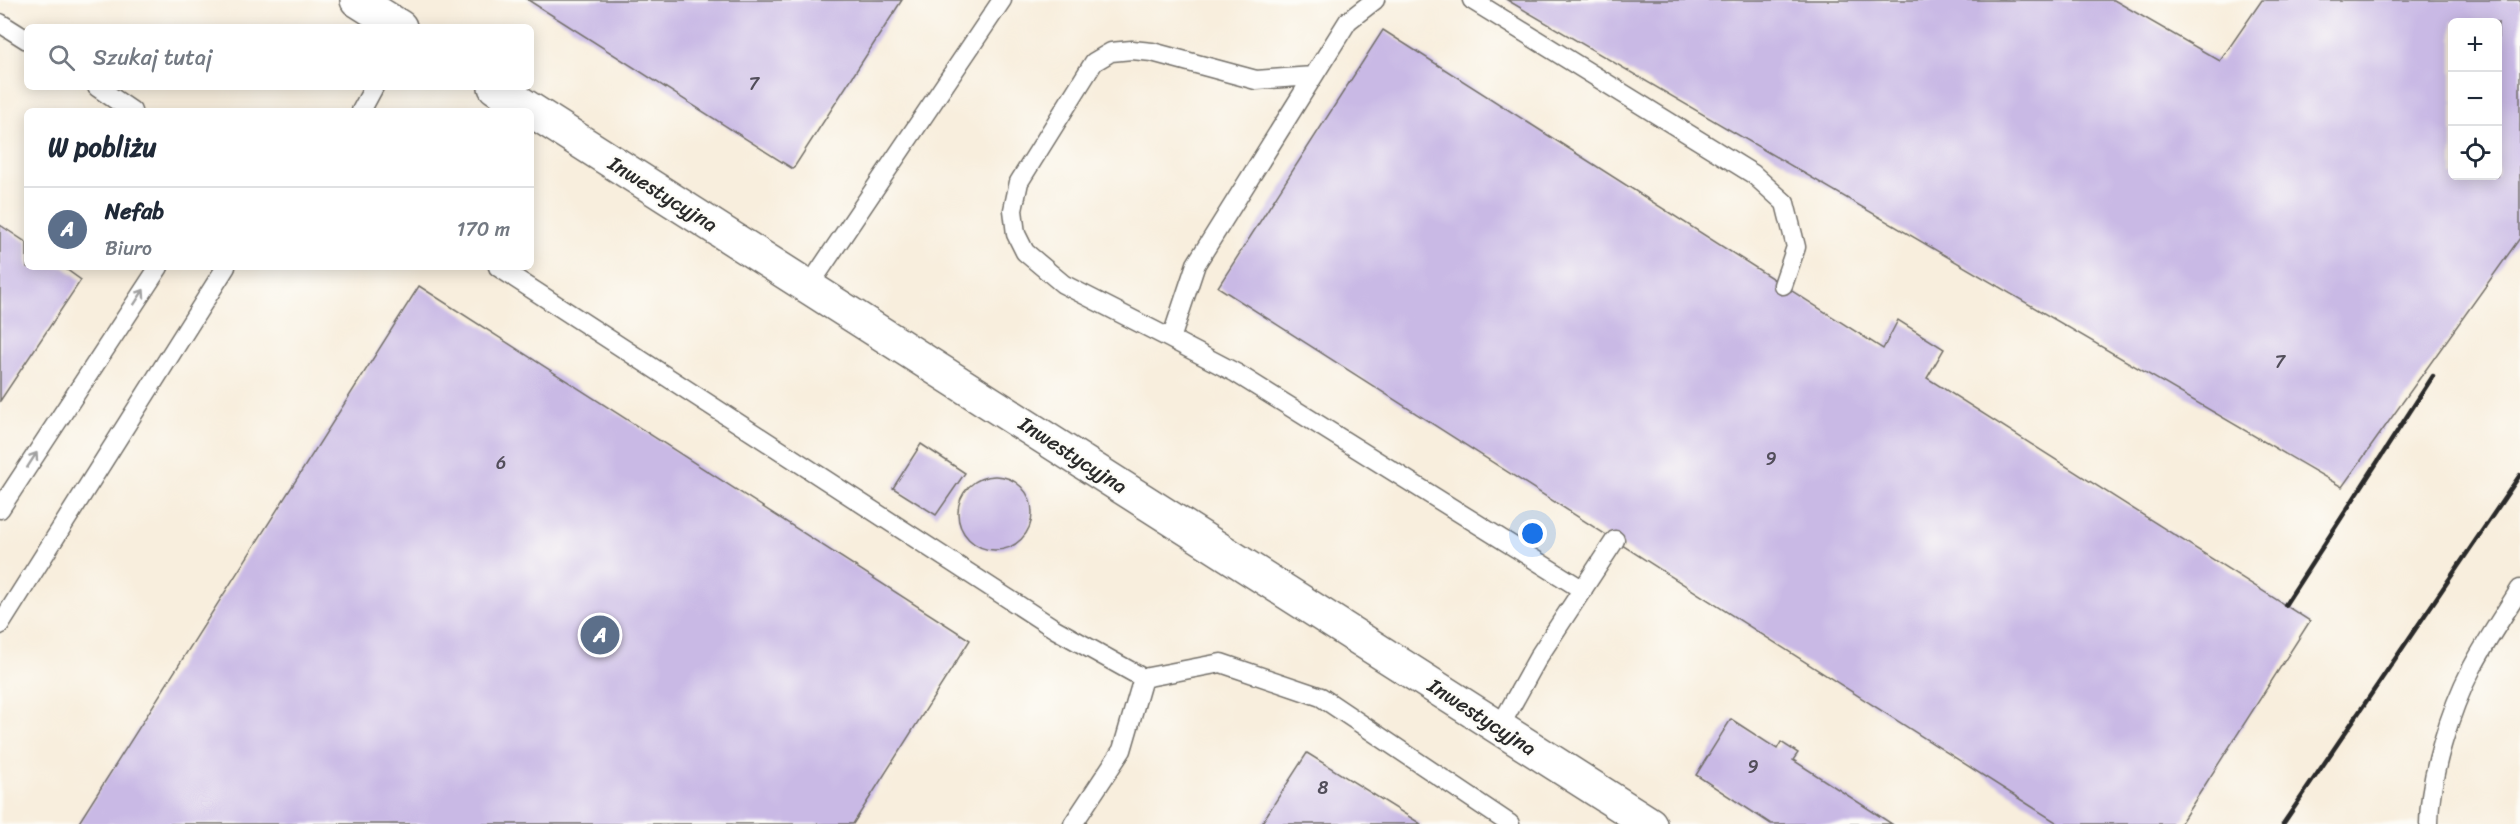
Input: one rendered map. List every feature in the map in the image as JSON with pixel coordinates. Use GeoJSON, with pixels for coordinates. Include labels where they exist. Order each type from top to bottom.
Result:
{"type":"FeatureCollection","features":[{"type":"Feature","properties":{"kind":"street"},"geometry":{"type":"LineString","coordinates":[[357,0],[395,24]]}},
{"type":"Feature","properties":{"kind":"street","name":"Inwestycyjna"},"geometry":{"type":"LineString","coordinates":[[500,90],[528,108]]}},
{"type":"Feature","properties":{"kind":"street","name":"Inwestycyjna"},"geometry":{"type":"LineString","coordinates":[[534,112],[1650,824]]}},
{"type":"Feature","properties":{"kind":"lane"},"geometry":{"type":"LineString","coordinates":[[809,286],[1002,0]]}},
{"type":"Feature","properties":{"kind":"lane"},"geometry":{"type":"LineString","coordinates":[[1171,339],[1196,264],[1348,21],[1375,0]]}},
{"type":"Feature","properties":{"kind":"lane"},"geometry":{"type":"LineString","coordinates":[[1472,0],[1753,174],[1785,203],[1796,247],[1783,285]]}},
{"type":"Feature","properties":{"kind":"lane"},"geometry":{"type":"LineString","coordinates":[[0,23],[24,38]]}},
{"type":"Feature","properties":{"kind":"lane"},"geometry":{"type":"LineString","coordinates":[[1313,75],[1256,80],[1152,52],[1132,50],[1111,52],[1094,62],[1019,182],[1013,210],[1016,234],[1025,252],[1063,284],[1236,373],[1583,590]]}},
{"type":"Feature","properties":{"kind":"lane"},"geometry":{"type":"LineString","coordinates":[[101,90],[128,108]]}},
{"type":"Feature","properties":{"kind":"lane"},"geometry":{"type":"LineString","coordinates":[[363,108],[372,90]]}},
{"type":"Feature","properties":{"kind":"lane"},"geometry":{"type":"LineString","coordinates":[[0,509],[157,270]]}},
{"type":"Feature","properties":{"kind":"lane"},"geometry":{"type":"LineString","coordinates":[[0,625],[224,270]]}},
{"type":"Feature","properties":{"kind":"lane"},"geometry":{"type":"LineString","coordinates":[[503,270],[1055,629],[1143,678],[1221,663],[1321,697],[1510,824]]}},
{"type":"Feature","properties":{"kind":"lane"},"geometry":{"type":"LineString","coordinates":[[1499,728],[1539,656],[1615,540]]}},
{"type":"Feature","properties":{"kind":"lane"},"geometry":{"type":"LineString","coordinates":[[2429,824],[2429,809],[2444,736],[2471,669],[2520,589]]}},
{"type":"Feature","properties":{"kind":"lane"},"geometry":{"type":"LineString","coordinates":[[1073,824],[1122,750],[1143,678]]}},
{"type":"Feature","properties":{"kind":"building"},"geometry":{"type":"Polygon","coordinates":[[[528,0],[902,0],[793,169],[528,0]]]}},
{"type":"Feature","properties":{"kind":"building"},"geometry":{"type":"Polygon","coordinates":[[[1507,0],[2114,0],[2220,61],[2262,0],[2520,0],[2520,238],[2342,487],[1507,0]]]}},
{"type":"Feature","properties":{"kind":"building"},"geometry":{"type":"Polygon","coordinates":[[[1383,30],[1883,349],[1898,320],[1944,349],[1927,378],[2310,621],[2180,824],[2059,824],[1218,287],[1383,30]]]}},
{"type":"Feature","properties":{"kind":"building"},"geometry":{"type":"Polygon","coordinates":[[[0,225],[24,241],[24,270],[67,270],[81,280],[0,401],[0,225]]]}},
{"type":"Feature","properties":{"kind":"building"},"geometry":{"type":"Polygon","coordinates":[[[419,286],[970,640],[853,824],[78,824],[419,286]]]}},
{"type":"Feature","properties":{"kind":"building"},"geometry":{"type":"Polygon","coordinates":[[[921,444],[965,473],[936,515],[893,488],[921,444]]]}},
{"type":"Feature","properties":{"kind":"building"},"geometry":{"type":"Polygon","coordinates":[[[995,476],[1016,482],[1026,492],[1032,513],[1026,534],[1016,544],[995,550],[974,544],[964,534],[958,513],[964,492],[974,482],[995,476]]]}},
{"type":"Feature","properties":{"kind":"building"},"geometry":{"type":"Polygon","coordinates":[[[1731,719],[1777,749],[1781,742],[1798,753],[1793,760],[1892,824],[1771,824],[1696,775],[1731,719]]]}},
{"type":"Feature","properties":{"kind":"building"},"geometry":{"type":"Polygon","coordinates":[[[1307,753],[1421,824],[1261,824],[1307,753]]]}},
{"type":"Feature","properties":{"kind":"railway"},"geometry":{"type":"LineString","coordinates":[[2285,605],[2433,376]]}},
{"type":"Feature","properties":{"kind":"railway"},"geometry":{"type":"LineString","coordinates":[[2283,824],[2520,475]]}},
{"type":"Feature","properties":{"kind":"place","name":"Nefab"},"geometry":{"type":"Point","coordinates":[600,635]}}]}
